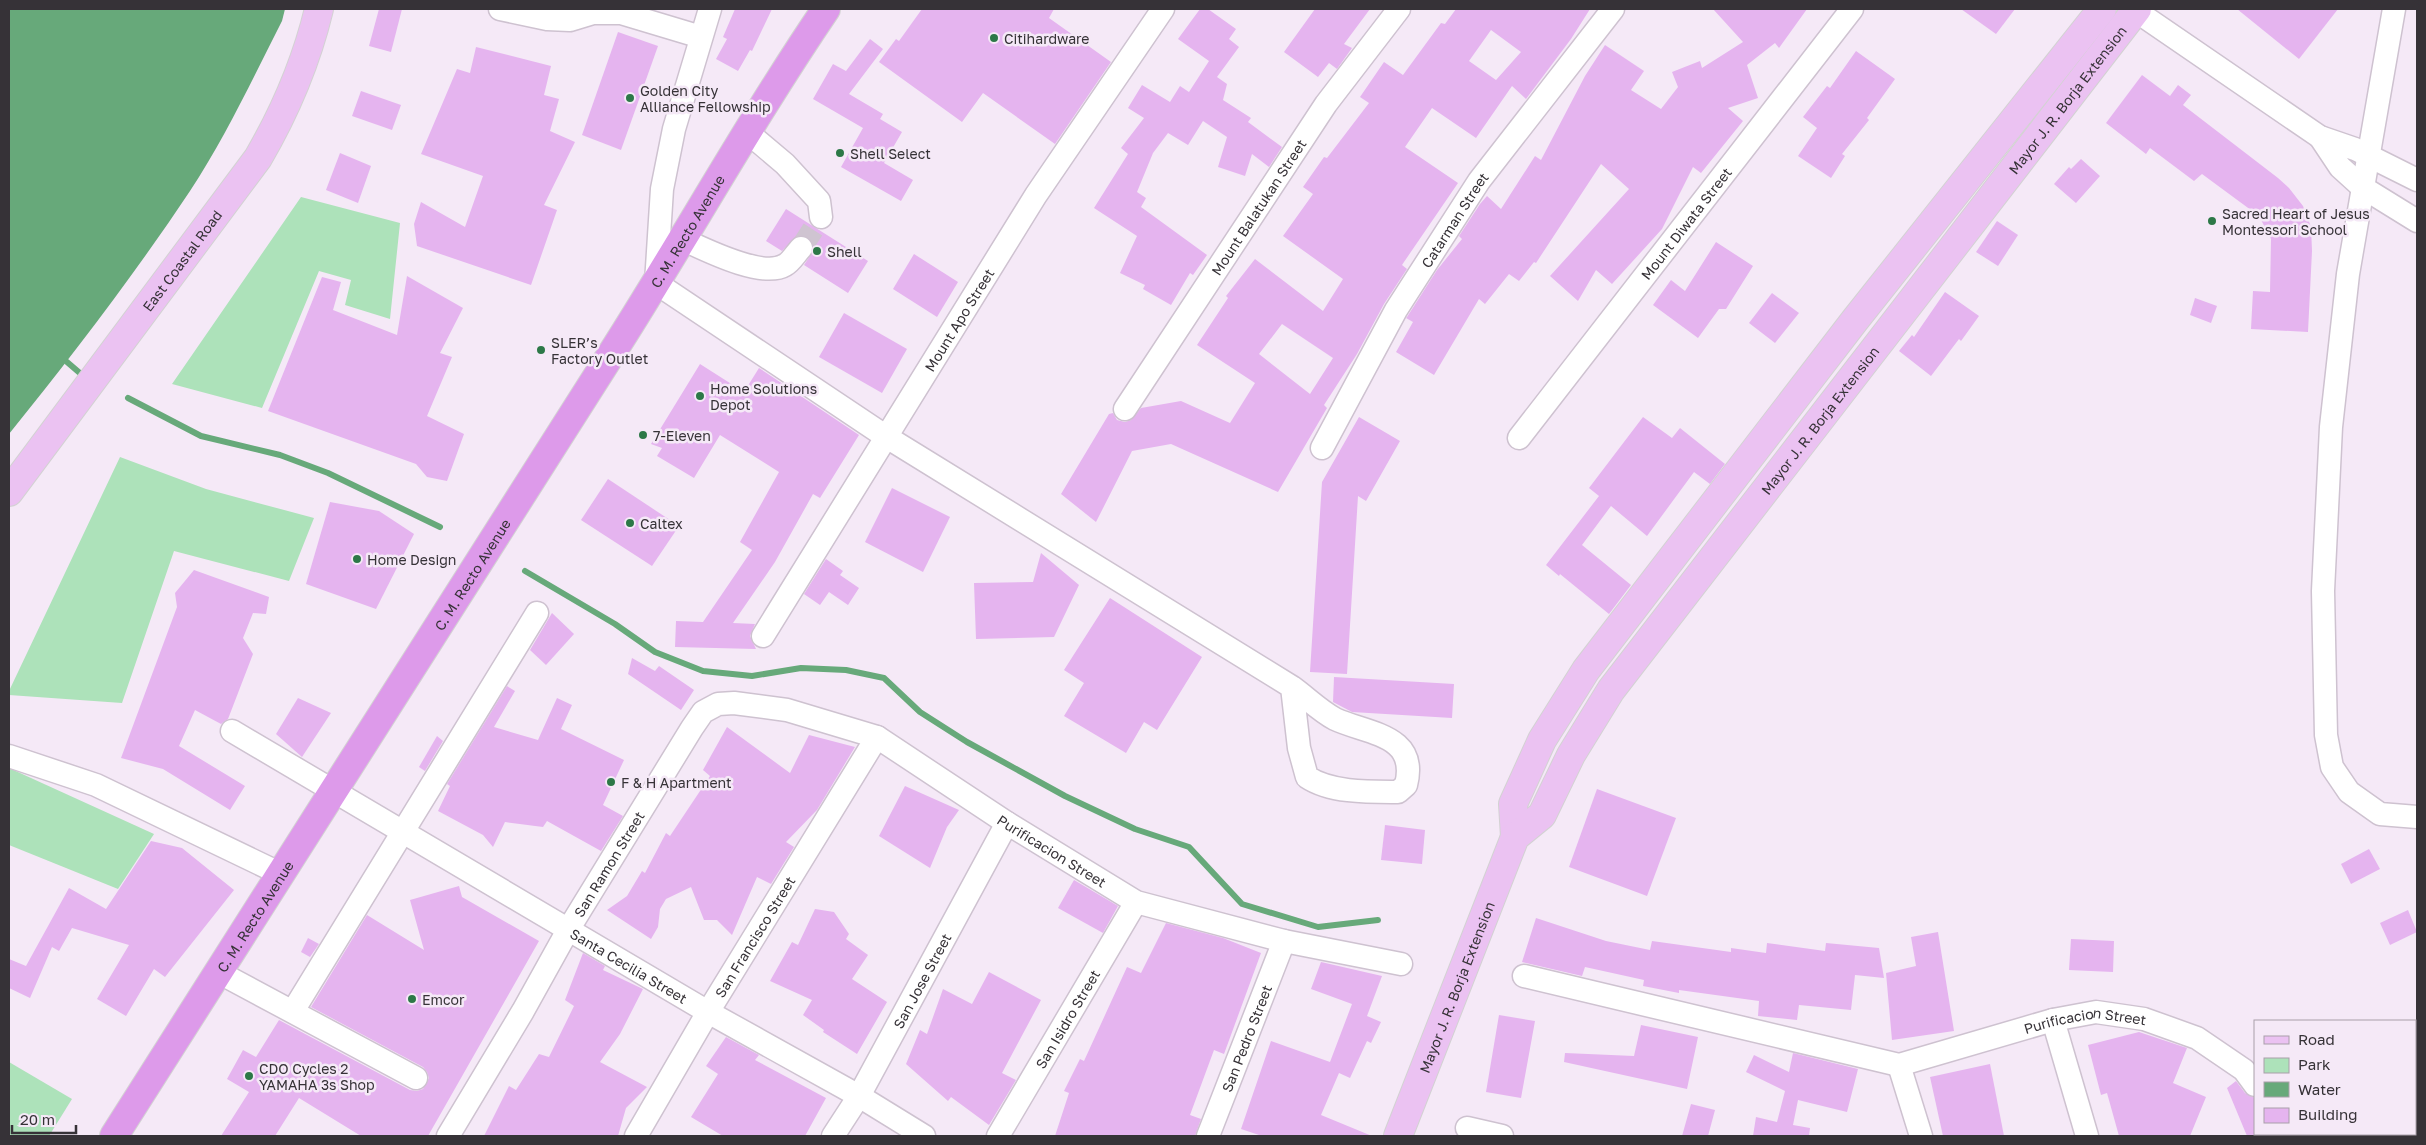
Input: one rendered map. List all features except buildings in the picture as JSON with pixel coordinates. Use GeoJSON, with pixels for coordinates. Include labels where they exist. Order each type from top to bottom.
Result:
{"type":"FeatureCollection","features":[{"type":"Feature","properties":{"kind":"highway","name":"C. M. Recto Avenue"},"geometry":{"type":"LineString","coordinates":[[114,1136],[335,792],[656,283],[746,131],[826,9]]}},
{"type":"Feature","properties":{"kind":"main road","name":"East Coastal Road"},"geometry":{"type":"LineString","coordinates":[[9,492],[258,158],[281,118],[296,83],[310,44],[319,9]]}},
{"type":"Feature","properties":{"kind":"main road","name":"Mayor J. R. Borja Extension"},"geometry":{"type":"LineString","coordinates":[[1398,1136],[1510,848],[1513,804],[1542,740],[1586,670],[1855,320],[2102,9]]}},
{"type":"Feature","properties":{"kind":"main road","name":"Mayor J. R. Borja Extension"},"geometry":{"type":"LineString","coordinates":[[1510,848],[1542,815],[1570,755],[1611,690],[2135,9]]}},
{"type":"Feature","properties":{"kind":"main road"},"geometry":{"type":"LineString","coordinates":[[1855,320],[1882,338]]}},
{"type":"Feature","properties":{"kind":"main road"},"geometry":{"type":"LineString","coordinates":[[1697,526],[1722,545]]}},
{"type":"Feature","properties":{"kind":"street"},"geometry":{"type":"LineString","coordinates":[[500,9],[547,19],[570,20],[594,14],[621,13],[701,37]]}},
{"type":"Feature","properties":{"kind":"street"},"geometry":{"type":"LineString","coordinates":[[710,9],[674,129],[662,189],[656,283],[885,436],[1292,687],[1334,718],[1388,736],[1403,751],[1408,766],[1406,785],[1398,792],[1372,792],[1318,784],[1307,777],[1299,748],[1292,687]]}},
{"type":"Feature","properties":{"kind":"street","name":"Mount Apo Street"},"geometry":{"type":"LineString","coordinates":[[763,636],[885,436],[1036,195],[1163,9]]}},
{"type":"Feature","properties":{"kind":"street","name":"Mount Balatukan Street"},"geometry":{"type":"LineString","coordinates":[[1125,409],[1326,104],[1400,9]]}},
{"type":"Feature","properties":{"kind":"street","name":"Catarman Street"},"geometry":{"type":"LineString","coordinates":[[1322,448],[1396,310],[1479,181],[1613,9]]}},
{"type":"Feature","properties":{"kind":"street","name":"Mount Diwata Street"},"geometry":{"type":"LineString","coordinates":[[1519,438],[1852,9]]}},
{"type":"Feature","properties":{"kind":"street"},"geometry":{"type":"LineString","coordinates":[[2135,9],[2320,137],[2355,149],[2417,180]]}},
{"type":"Feature","properties":{"kind":"street"},"geometry":{"type":"LineString","coordinates":[[2394,9],[2348,274],[2329,456],[2323,591],[2326,735],[2332,767],[2349,792],[2380,814],[2417,817]]}},
{"type":"Feature","properties":{"kind":"street"},"geometry":{"type":"LineString","coordinates":[[746,131],[784,164],[819,201],[821,217]]}},
{"type":"Feature","properties":{"kind":"street"},"geometry":{"type":"LineString","coordinates":[[2320,137],[2340,167],[2362,187],[2417,221]]}},
{"type":"Feature","properties":{"kind":"street"},"geometry":{"type":"LineString","coordinates":[[682,239],[736,263],[770,268],[784,266],[801,248]]}},
{"type":"Feature","properties":{"kind":"street"},"geometry":{"type":"LineString","coordinates":[[293,1011],[537,613]]}},
{"type":"Feature","properties":{"kind":"street","name":"Purificacion Street"},"geometry":{"type":"LineString","coordinates":[[718,704],[734,703],[787,710],[876,736],[1007,823],[1136,902],[1284,941],[1401,964]]}},
{"type":"Feature","properties":{"kind":"street","name":"San Ramon Street"},"geometry":{"type":"LineString","coordinates":[[448,1136],[523,1012],[568,930],[703,712],[718,704]]}},
{"type":"Feature","properties":{"kind":"street","name":"Santa Cecilia Street"},"geometry":{"type":"LineString","coordinates":[[232,731],[708,1012],[859,1096],[924,1136]]}},
{"type":"Feature","properties":{"kind":"street","name":"San Francisco Street"},"geometry":{"type":"LineString","coordinates":[[636,1136],[708,1012],[876,736]]}},
{"type":"Feature","properties":{"kind":"street"},"geometry":{"type":"LineString","coordinates":[[9,756],[96,785],[281,874]]}},
{"type":"Feature","properties":{"kind":"street","name":"San Jose Street"},"geometry":{"type":"LineString","coordinates":[[833,1136],[859,1096],[1007,823]]}},
{"type":"Feature","properties":{"kind":"street","name":"San Isidro Street"},"geometry":{"type":"LineString","coordinates":[[998,1136],[1136,902]]}},
{"type":"Feature","properties":{"kind":"street","name":"San Pedro Street"},"geometry":{"type":"LineString","coordinates":[[1208,1136],[1284,941]]}},
{"type":"Feature","properties":{"kind":"street"},"geometry":{"type":"LineString","coordinates":[[220,972],[416,1078]]}},
{"type":"Feature","properties":{"kind":"street"},"geometry":{"type":"LineString","coordinates":[[1524,976],[1899,1065],[1922,1136]]}},
{"type":"Feature","properties":{"kind":"street","name":"Purificacion Street"},"geometry":{"type":"LineString","coordinates":[[1899,1065],[2053,1020],[2096,1012],[2144,1019],[2197,1038],[2244,1070],[2254,1084]]}},
{"type":"Feature","properties":{"kind":"street"},"geometry":{"type":"LineString","coordinates":[[2053,1020],[2087,1136]]}},
{"type":"Feature","properties":{"kind":"street"},"geometry":{"type":"LineString","coordinates":[[1467,1128],[1502,1136]]}},
{"type":"Feature","properties":{"kind":"green space"},"geometry":{"type":"Polygon","coordinates":[[[301,197],[400,223],[390,319],[345,305],[351,280],[319,271],[262,408],[172,384],[301,197]]]}},
{"type":"Feature","properties":{"kind":"green space"},"geometry":{"type":"Polygon","coordinates":[[[120,457],[206,489],[314,518],[289,581],[174,551],[122,703],[9,695],[9,691],[120,457]]]}},
{"type":"Feature","properties":{"kind":"green space"},"geometry":{"type":"Polygon","coordinates":[[[9,768],[154,834],[118,889],[9,845],[9,768]]]}},
{"type":"Feature","properties":{"kind":"green space"},"geometry":{"type":"Polygon","coordinates":[[[9,1062],[72,1099],[49,1136],[9,1136],[9,1062]]]}},
{"type":"Feature","properties":{"kind":"water"},"geometry":{"type":"Polygon","coordinates":[[[9,9],[285,9],[282,21],[238,108],[203,171],[102,315],[9,434],[9,9]]]}},
{"type":"Feature","properties":{"kind":"waterway"},"geometry":{"type":"LineString","coordinates":[[67,362],[81,374]]}},
{"type":"Feature","properties":{"kind":"waterway"},"geometry":{"type":"LineString","coordinates":[[128,398],[201,436],[280,455],[328,473],[440,527]]}},
{"type":"Feature","properties":{"kind":"waterway"},"geometry":{"type":"LineString","coordinates":[[525,571],[615,624],[655,652],[703,671],[752,676],[801,668],[846,670],[884,678],[920,712],[967,742],[1065,796],[1135,829],[1189,847],[1242,904],[1318,927],[1378,920]]}},
{"type":"Feature","properties":{"kind":"tunnel"},"geometry":{"type":"LineString","coordinates":[[801,248],[821,217]]}},
{"type":"Feature","properties":{"kind":"place","name":"Citihardware"},"geometry":{"type":"Point","coordinates":[994,38]}},
{"type":"Feature","properties":{"kind":"place","name":"Golden City Alliance Fellowship"},"geometry":{"type":"Point","coordinates":[630,98]}},
{"type":"Feature","properties":{"kind":"place","name":"Shell Select"},"geometry":{"type":"Point","coordinates":[840,153]}},
{"type":"Feature","properties":{"kind":"place","name":"Sacred Heart of Jesus Montessori School"},"geometry":{"type":"Point","coordinates":[2212,221]}},
{"type":"Feature","properties":{"kind":"place","name":"Shell"},"geometry":{"type":"Point","coordinates":[817,251]}},
{"type":"Feature","properties":{"kind":"place","name":"SLER’s Factory Outlet"},"geometry":{"type":"Point","coordinates":[541,350]}},
{"type":"Feature","properties":{"kind":"place","name":"Home Solutions Depot"},"geometry":{"type":"Point","coordinates":[700,396]}},
{"type":"Feature","properties":{"kind":"place","name":"7-Eleven"},"geometry":{"type":"Point","coordinates":[643,435]}},
{"type":"Feature","properties":{"kind":"place","name":"Caltex"},"geometry":{"type":"Point","coordinates":[630,523]}},
{"type":"Feature","properties":{"kind":"place","name":"Home Design"},"geometry":{"type":"Point","coordinates":[357,559]}},
{"type":"Feature","properties":{"kind":"place","name":"F & H Apartment"},"geometry":{"type":"Point","coordinates":[611,782]}},
{"type":"Feature","properties":{"kind":"place","name":"Emcor"},"geometry":{"type":"Point","coordinates":[412,999]}},
{"type":"Feature","properties":{"kind":"place","name":"CDO Cycles 2 YAMAHA 3s Shop"},"geometry":{"type":"Point","coordinates":[249,1076]}}]}
